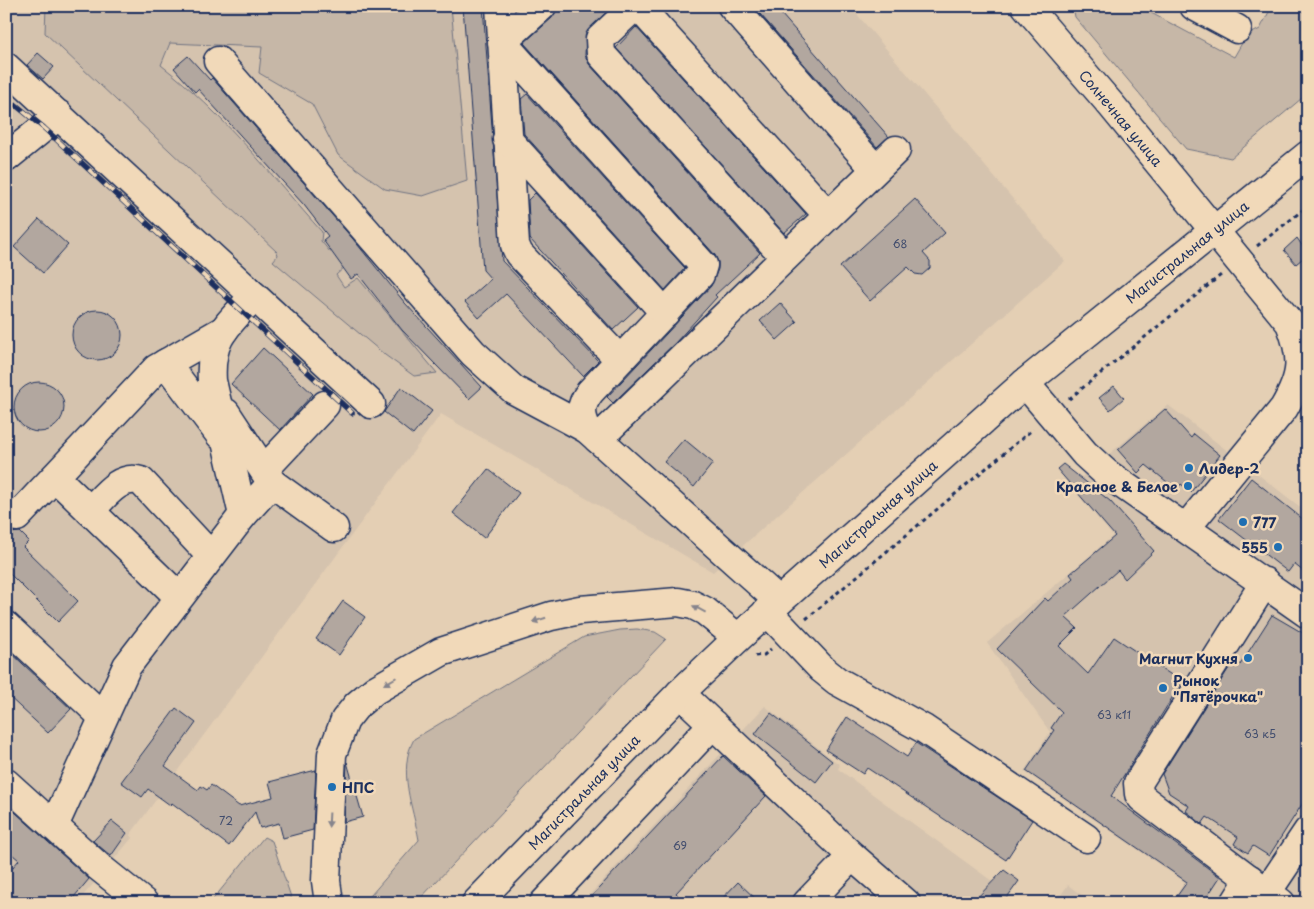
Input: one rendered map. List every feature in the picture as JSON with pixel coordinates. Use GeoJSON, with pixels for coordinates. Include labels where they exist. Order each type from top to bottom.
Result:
{"type":"FeatureCollection","features":[{"type":"Feature","properties":{"kind":"main road"},"geometry":{"type":"LineString","coordinates":[[500,6],[513,237],[519,254],[619,360]]}},
{"type":"Feature","properties":{"kind":"main road"},"geometry":{"type":"LineString","coordinates":[[785,257],[601,54],[600,39],[637,6],[828,215]]}},
{"type":"Feature","properties":{"kind":"main road"},"geometry":{"type":"LineString","coordinates":[[732,6],[875,169]]}},
{"type":"Feature","properties":{"kind":"main road","name":"Солнечная улица"},"geometry":{"type":"LineString","coordinates":[[1026,6],[1112,106],[1290,324],[1299,346],[1300,365],[1297,386],[1284,408],[1186,528]]}},
{"type":"Feature","properties":{"kind":"main road"},"geometry":{"type":"LineString","coordinates":[[1194,6],[1237,29]]}},
{"type":"Feature","properties":{"kind":"main road"},"geometry":{"type":"LineString","coordinates":[[502,42],[524,12]]}},
{"type":"Feature","properties":{"kind":"main road"},"geometry":{"type":"LineString","coordinates":[[502,42],[703,265],[700,275],[619,360],[584,401],[581,409],[582,419],[592,434],[773,606],[789,634],[822,669],[837,681],[924,729],[1086,838]]}},
{"type":"Feature","properties":{"kind":"main road"},"geometry":{"type":"LineString","coordinates":[[218,61],[473,353],[514,390],[592,434]]}},
{"type":"Feature","properties":{"kind":"main road"},"geometry":{"type":"LineString","coordinates":[[6,67],[371,404]]}},
{"type":"Feature","properties":{"kind":"main road"},"geometry":{"type":"LineString","coordinates":[[504,91],[527,70]]}},
{"type":"Feature","properties":{"kind":"main road"},"geometry":{"type":"LineString","coordinates":[[8,154],[59,114]]}},
{"type":"Feature","properties":{"kind":"main road"},"geometry":{"type":"LineString","coordinates":[[507,139],[665,313]]}},
{"type":"Feature","properties":{"kind":"main road"},"geometry":{"type":"LineString","coordinates":[[592,434],[785,257],[896,150]]}},
{"type":"Feature","properties":{"kind":"main road","name":"Магистральная улица"},"geometry":{"type":"LineString","coordinates":[[476,903],[680,693],[743,647],[773,606],[1025,383],[1308,155]]}},
{"type":"Feature","properties":{"kind":"main road"},"geometry":{"type":"LineString","coordinates":[[510,198],[538,174]]}},
{"type":"Feature","properties":{"kind":"main road"},"geometry":{"type":"LineString","coordinates":[[243,515],[212,381],[212,353],[224,330],[254,296]]}},
{"type":"Feature","properties":{"kind":"main road"},"geometry":{"type":"LineString","coordinates":[[17,517],[156,369],[224,330]]}},
{"type":"Feature","properties":{"kind":"main road"},"geometry":{"type":"LineString","coordinates":[[166,363],[226,443]]}},
{"type":"Feature","properties":{"kind":"main road"},"geometry":{"type":"LineString","coordinates":[[1025,383],[1050,414],[1098,466],[1308,614]]}},
{"type":"Feature","properties":{"kind":"main road"},"geometry":{"type":"LineString","coordinates":[[216,398],[268,476],[334,528]]}},
{"type":"Feature","properties":{"kind":"main road"},"geometry":{"type":"LineString","coordinates":[[54,826],[127,666],[243,515],[268,476],[325,405]]}},
{"type":"Feature","properties":{"kind":"main road"},"geometry":{"type":"LineString","coordinates":[[55,477],[179,597]]}},
{"type":"Feature","properties":{"kind":"main road"},"geometry":{"type":"LineString","coordinates":[[90,511],[121,482],[134,478],[142,481],[211,556]]}},
{"type":"Feature","properties":{"kind":"main road"},"geometry":{"type":"LineString","coordinates":[[1265,582],[1138,783],[1138,788],[1142,798],[1266,891]]}},
{"type":"Feature","properties":{"kind":"main road"},"geometry":{"type":"LineString","coordinates":[[329,903],[326,881],[332,754],[345,720],[356,706],[375,690],[441,652],[551,616],[580,610],[678,602],[693,605],[743,647]]}},
{"type":"Feature","properties":{"kind":"main road"},"geometry":{"type":"LineString","coordinates":[[6,626],[103,717]]}},
{"type":"Feature","properties":{"kind":"main road"},"geometry":{"type":"LineString","coordinates":[[680,693],[852,856],[906,903]]}},
{"type":"Feature","properties":{"kind":"main road"},"geometry":{"type":"LineString","coordinates":[[544,903],[713,724]]}},
{"type":"Feature","properties":{"kind":"main road"},"geometry":{"type":"LineString","coordinates":[[6,783],[99,867],[144,903]]}},
{"type":"Feature","properties":{"kind":"main road"},"geometry":{"type":"LineString","coordinates":[[1234,903],[1266,891],[1308,831]]}},
{"type":"Feature","properties":{"kind":"main road"},"geometry":{"type":"LineString","coordinates":[[807,903],[852,856]]}},
{"type":"Feature","properties":{"kind":"path"},"geometry":{"type":"LineString","coordinates":[[743,647],[764,655],[1050,414],[1308,206]]}},
{"type":"Feature","properties":{"kind":"shaded area"},"geometry":{"type":"Polygon","coordinates":[[[6,6],[850,6],[1065,261],[713,572],[441,414],[130,835],[132,838],[77,903],[6,903],[6,6]]]}},
{"type":"Feature","properties":{"kind":"shaded area"},"geometry":{"type":"Polygon","coordinates":[[[46,6],[451,6],[467,181],[423,196],[385,189],[338,155],[312,104],[259,73],[262,47],[170,43],[161,65],[225,123],[322,232],[321,241],[330,252],[336,250],[346,266],[336,275],[344,287],[358,278],[437,373],[414,376],[385,355],[273,261],[278,255],[277,252],[45,33],[46,6]]]}},
{"type":"Feature","properties":{"kind":"shaded area"},"geometry":{"type":"Polygon","coordinates":[[[1073,6],[1138,6],[1234,57],[1246,36],[1260,29],[1272,6],[1308,6],[1308,93],[1231,158],[1186,149],[1075,17],[1073,6]]]}},
{"type":"Feature","properties":{"kind":"shaded area","name":"Рынок \"Пятёрочка\""},"geometry":{"type":"Polygon","coordinates":[[[1168,405],[1308,513],[1308,903],[1171,903],[1185,882],[1024,771],[1050,732],[987,643],[1113,536],[1071,486],[1168,405]]]}},
{"type":"Feature","properties":{"kind":"shaded area"},"geometry":{"type":"Polygon","coordinates":[[[637,629],[655,632],[666,639],[416,903],[364,903],[419,840],[410,802],[407,776],[409,751],[414,739],[584,637],[620,630],[637,629]]]}},
{"type":"Feature","properties":{"kind":"shaded area"},"geometry":{"type":"Polygon","coordinates":[[[765,706],[840,765],[838,769],[1022,903],[582,903],[765,706]]]}},
{"type":"Feature","properties":{"kind":"shaded area"},"geometry":{"type":"Polygon","coordinates":[[[264,837],[272,841],[293,903],[210,903],[264,837]]]}},
{"type":"Feature","properties":{"kind":"shaded area"},"geometry":{"type":"Polygon","coordinates":[[[1068,885],[1092,903],[1055,903],[1068,885]]]}},
{"type":"Feature","properties":{"kind":"building"},"geometry":{"type":"Polygon","coordinates":[[[463,6],[483,6],[502,261],[598,361],[583,376],[506,294],[479,318],[465,302],[491,279],[483,270],[463,6]]]}},
{"type":"Feature","properties":{"kind":"building"},"geometry":{"type":"Polygon","coordinates":[[[559,6],[612,6],[586,33],[585,55],[589,64],[760,253],[715,295],[717,297],[676,342],[613,403],[607,397],[711,286],[718,269],[718,262],[715,255],[524,43],[552,18],[559,6]]]}},
{"type":"Feature","properties":{"kind":"building"},"geometry":{"type":"Polygon","coordinates":[[[753,6],[774,6],[889,137],[877,147],[753,6]]]}},
{"type":"Feature","properties":{"kind":"building"},"geometry":{"type":"Polygon","coordinates":[[[636,27],[806,214],[784,233],[616,48],[636,27]]]}},
{"type":"Feature","properties":{"kind":"building"},"geometry":{"type":"Polygon","coordinates":[[[38,53],[54,67],[43,79],[27,65],[38,53]]]}},
{"type":"Feature","properties":{"kind":"building"},"geometry":{"type":"Polygon","coordinates":[[[188,56],[210,80],[212,78],[353,239],[405,303],[482,387],[469,399],[402,330],[358,274],[351,279],[323,240],[328,236],[304,205],[198,89],[195,92],[174,68],[188,56]]]}},
{"type":"Feature","properties":{"kind":"building"},"geometry":{"type":"Polygon","coordinates":[[[527,94],[685,268],[665,290],[524,134],[521,99],[527,94]]]}},
{"type":"Feature","properties":{"kind":"building"},"geometry":{"type":"Polygon","coordinates":[[[535,193],[638,307],[613,330],[530,239],[528,200],[535,193]]]}},
{"type":"Feature","properties":{"kind":"building"},"geometry":{"type":"Polygon","coordinates":[[[915,199],[945,233],[923,253],[930,261],[930,268],[922,275],[915,274],[908,267],[870,301],[840,267],[915,199]]]}},
{"type":"Feature","properties":{"kind":"building"},"geometry":{"type":"Polygon","coordinates":[[[39,219],[68,245],[43,273],[14,247],[39,219]]]}},
{"type":"Feature","properties":{"kind":"building"},"geometry":{"type":"Polygon","coordinates":[[[1297,238],[1308,254],[1296,264],[1284,250],[1297,238]]]}},
{"type":"Feature","properties":{"kind":"building"},"geometry":{"type":"Polygon","coordinates":[[[780,303],[797,322],[777,340],[760,321],[780,303]]]}},
{"type":"Feature","properties":{"kind":"building"},"geometry":{"type":"Polygon","coordinates":[[[97,310],[115,317],[122,335],[115,353],[97,360],[79,353],[72,335],[79,317],[97,310]]]}},
{"type":"Feature","properties":{"kind":"building"},"geometry":{"type":"Polygon","coordinates":[[[263,348],[313,394],[280,430],[231,384],[263,348]]]}},
{"type":"Feature","properties":{"kind":"building"},"geometry":{"type":"Polygon","coordinates":[[[39,382],[57,389],[64,407],[57,425],[39,432],[21,425],[14,407],[21,389],[39,382]]]}},
{"type":"Feature","properties":{"kind":"building"},"geometry":{"type":"Polygon","coordinates":[[[1114,386],[1124,398],[1110,410],[1099,398],[1114,386]]]}},
{"type":"Feature","properties":{"kind":"building"},"geometry":{"type":"Polygon","coordinates":[[[401,387],[432,411],[413,435],[384,412],[401,387]]]}},
{"type":"Feature","properties":{"kind":"building"},"geometry":{"type":"Polygon","coordinates":[[[1165,409],[1191,438],[1194,434],[1220,455],[1191,492],[1181,484],[1177,490],[1146,465],[1138,473],[1118,450],[1165,409]]]}},
{"type":"Feature","properties":{"kind":"building"},"geometry":{"type":"Polygon","coordinates":[[[684,439],[713,463],[694,487],[664,462],[684,439]]]}},
{"type":"Feature","properties":{"kind":"building"},"geometry":{"type":"Polygon","coordinates":[[[1063,464],[1110,501],[1154,551],[1125,579],[1118,570],[1065,617],[1077,628],[1059,646],[1088,674],[1114,637],[1182,682],[1111,796],[1220,877],[1203,903],[1172,903],[1187,882],[1026,771],[1054,730],[1051,728],[1062,712],[997,649],[1045,598],[1048,601],[1073,578],[1070,574],[1115,536],[1057,469],[1063,464]]]}},
{"type":"Feature","properties":{"kind":"building"},"geometry":{"type":"Polygon","coordinates":[[[488,469],[519,493],[484,538],[453,513],[488,469]]]}},
{"type":"Feature","properties":{"kind":"building"},"geometry":{"type":"Polygon","coordinates":[[[1251,478],[1308,523],[1308,575],[1294,564],[1288,572],[1219,519],[1251,478]]]}},
{"type":"Feature","properties":{"kind":"building"},"geometry":{"type":"Polygon","coordinates":[[[6,530],[10,533],[20,532],[29,541],[23,547],[78,601],[58,622],[6,570],[6,530]]]}},
{"type":"Feature","properties":{"kind":"building"},"geometry":{"type":"Polygon","coordinates":[[[343,601],[365,617],[339,655],[316,639],[343,601]]]}},
{"type":"Feature","properties":{"kind":"building"},"geometry":{"type":"Polygon","coordinates":[[[1272,615],[1308,636],[1308,795],[1269,856],[1253,846],[1248,853],[1234,844],[1238,837],[1207,817],[1202,824],[1186,811],[1189,806],[1169,793],[1162,774],[1234,660],[1240,665],[1272,615]]]}},
{"type":"Feature","properties":{"kind":"building"},"geometry":{"type":"Polygon","coordinates":[[[6,648],[71,709],[48,733],[6,694],[6,648]]]}},
{"type":"Feature","properties":{"kind":"building"},"geometry":{"type":"Polygon","coordinates":[[[176,708],[196,723],[165,766],[198,790],[201,786],[207,790],[211,785],[239,806],[273,797],[269,782],[316,770],[313,830],[283,838],[279,823],[260,828],[255,812],[229,846],[172,803],[170,805],[148,789],[142,797],[121,782],[176,708]]]}},
{"type":"Feature","properties":{"kind":"building"},"geometry":{"type":"Polygon","coordinates":[[[771,713],[832,761],[816,782],[755,734],[771,713]]]}},
{"type":"Feature","properties":{"kind":"building"},"geometry":{"type":"Polygon","coordinates":[[[847,717],[907,757],[916,743],[1032,820],[1006,860],[867,768],[863,774],[826,750],[847,717]]]}},
{"type":"Feature","properties":{"kind":"building"},"geometry":{"type":"Polygon","coordinates":[[[723,756],[766,796],[676,893],[686,903],[585,903],[723,756]]]}},
{"type":"Feature","properties":{"kind":"building"},"geometry":{"type":"Polygon","coordinates":[[[347,762],[363,817],[344,822],[347,762]]]}},
{"type":"Feature","properties":{"kind":"building"},"geometry":{"type":"Polygon","coordinates":[[[6,804],[89,879],[69,903],[6,903],[6,875],[19,860],[6,849],[6,804]]]}},
{"type":"Feature","properties":{"kind":"building"},"geometry":{"type":"Polygon","coordinates":[[[112,821],[127,833],[111,856],[93,841],[112,821]]]}},
{"type":"Feature","properties":{"kind":"building"},"geometry":{"type":"Polygon","coordinates":[[[1004,870],[1019,881],[1003,903],[972,903],[1004,870]]]}},
{"type":"Feature","properties":{"kind":"building"},"geometry":{"type":"Polygon","coordinates":[[[738,882],[760,903],[718,903],[738,882]]]}},
{"type":"Feature","properties":{"kind":"railway"},"geometry":{"type":"LineString","coordinates":[[6,97],[44,128],[352,413]]}},
{"type":"Feature","properties":{"kind":"place","name":"Лидер-2"},"geometry":{"type":"Point","coordinates":[1189,468]}},
{"type":"Feature","properties":{"kind":"place","name":"Красное & Белое"},"geometry":{"type":"Point","coordinates":[1188,486]}},
{"type":"Feature","properties":{"kind":"place","name":"777"},"geometry":{"type":"Point","coordinates":[1243,522]}},
{"type":"Feature","properties":{"kind":"place","name":"555"},"geometry":{"type":"Point","coordinates":[1278,547]}},
{"type":"Feature","properties":{"kind":"place","name":"Магнит Кухня"},"geometry":{"type":"Point","coordinates":[1248,658]}},
{"type":"Feature","properties":{"kind":"place","name":"Рынок \"Пятёрочка\""},"geometry":{"type":"Point","coordinates":[1163,688]}},
{"type":"Feature","properties":{"kind":"place","name":"НПС"},"geometry":{"type":"Point","coordinates":[332,787]}}]}
